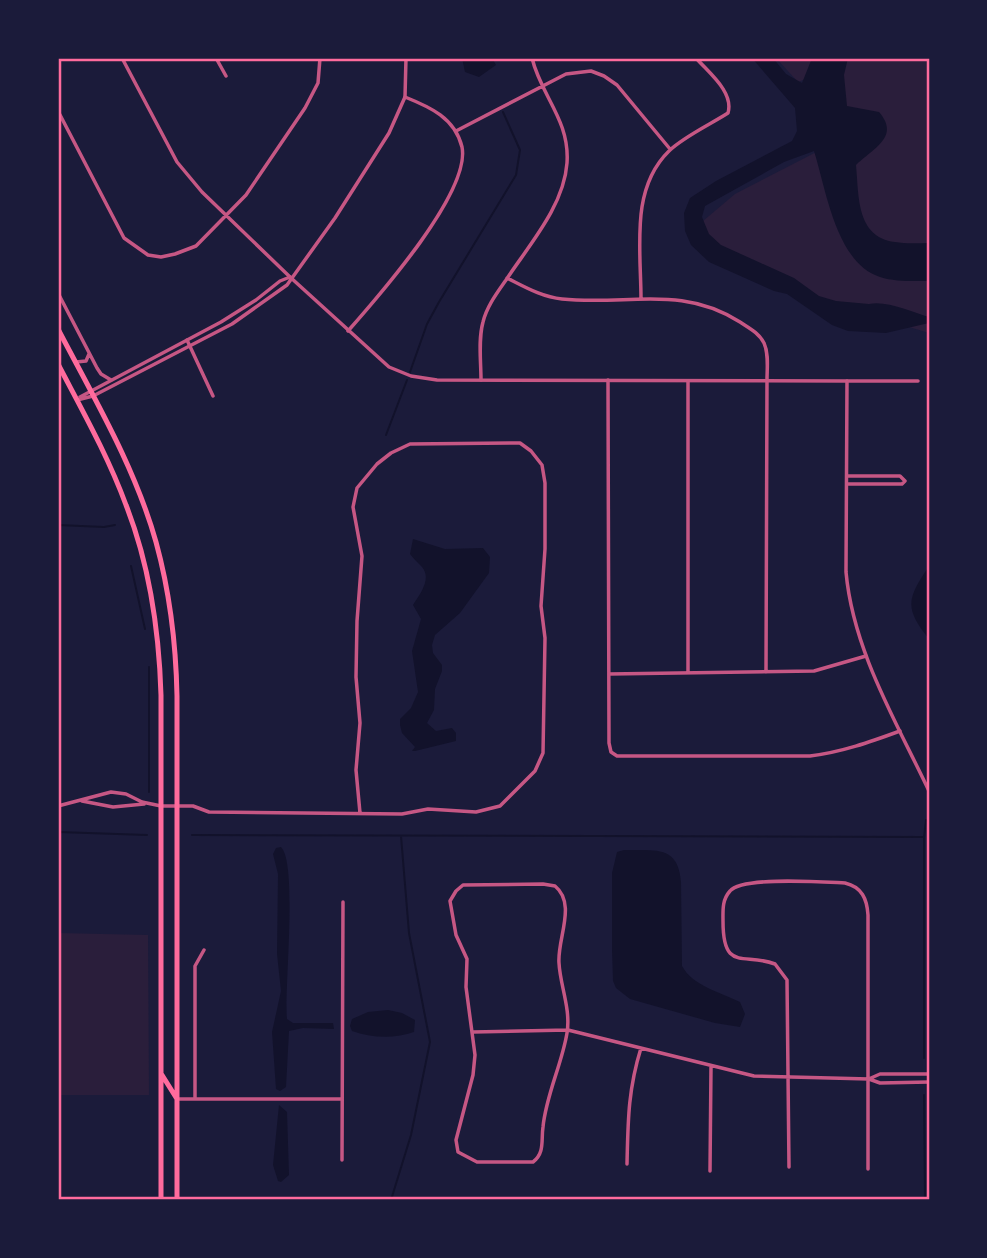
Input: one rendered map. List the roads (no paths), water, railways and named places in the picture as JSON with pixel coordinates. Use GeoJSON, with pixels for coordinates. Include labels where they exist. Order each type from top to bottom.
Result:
{"type":"FeatureCollection","features":[{"type":"Feature","properties":{"kind":"main road"},"geometry":{"type":"LineString","coordinates":[[58,329],[128,466],[143,502],[165,580],[176,656],[177,1200]]}},
{"type":"Feature","properties":{"kind":"main road"},"geometry":{"type":"LineString","coordinates":[[58,364],[128,508],[149,582],[160,658],[161,1200]]}},
{"type":"Feature","properties":{"kind":"main road"},"geometry":{"type":"LineString","coordinates":[[161,1072],[177,1099]]}},
{"type":"Feature","properties":{"kind":"street"},"geometry":{"type":"LineString","coordinates":[[131,58],[123,60],[177,162],[202,192],[348,331],[389,367],[403,374],[438,380],[918,381]]}},
{"type":"Feature","properties":{"kind":"street"},"geometry":{"type":"LineString","coordinates":[[216,58],[226,76]]}},
{"type":"Feature","properties":{"kind":"street"},"geometry":{"type":"LineString","coordinates":[[58,111],[124,238],[148,255],[161,257],[196,246],[246,195],[305,108],[318,83],[320,58]]}},
{"type":"Feature","properties":{"kind":"street"},"geometry":{"type":"LineString","coordinates":[[76,400],[232,324],[287,285],[290,277],[335,218],[398,116],[405,97],[405,58]]}},
{"type":"Feature","properties":{"kind":"street"},"geometry":{"type":"LineString","coordinates":[[481,380],[480,347],[483,321],[492,301],[551,212],[562,188],[567,163],[561,120],[532,58]]}},
{"type":"Feature","properties":{"kind":"street"},"geometry":{"type":"LineString","coordinates":[[641,299],[642,199],[652,172],[670,149],[728,113],[730,105],[726,93],[696,58]]}},
{"type":"Feature","properties":{"kind":"street"},"geometry":{"type":"LineString","coordinates":[[456,131],[544,85],[576,71],[591,71],[617,85],[670,149]]}},
{"type":"Feature","properties":{"kind":"street"},"geometry":{"type":"LineString","coordinates":[[348,331],[386,289],[449,197],[460,173],[463,149],[456,131],[444,116],[431,107],[405,97]]}},
{"type":"Feature","properties":{"kind":"street"},"geometry":{"type":"LineString","coordinates":[[91,393],[244,308],[279,281],[290,277]]}},
{"type":"Feature","properties":{"kind":"street"},"geometry":{"type":"LineString","coordinates":[[507,278],[537,293],[561,299],[698,302],[738,321],[757,334],[764,343],[768,380],[766,673]]}},
{"type":"Feature","properties":{"kind":"street"},"geometry":{"type":"LineString","coordinates":[[58,293],[101,374],[111,380]]}},
{"type":"Feature","properties":{"kind":"street"},"geometry":{"type":"LineString","coordinates":[[187,340],[213,396]]}},
{"type":"Feature","properties":{"kind":"street"},"geometry":{"type":"LineString","coordinates":[[75,362],[86,361],[89,354]]}},
{"type":"Feature","properties":{"kind":"street"},"geometry":{"type":"LineString","coordinates":[[608,380],[609,743],[613,754],[810,756],[845,750],[901,731]]}},
{"type":"Feature","properties":{"kind":"street"},"geometry":{"type":"LineString","coordinates":[[688,381],[688,673]]}},
{"type":"Feature","properties":{"kind":"street"},"geometry":{"type":"LineString","coordinates":[[847,381],[846,572],[852,617],[866,656],[929,791]]}},
{"type":"Feature","properties":{"kind":"street"},"geometry":{"type":"LineString","coordinates":[[58,806],[120,792],[161,806],[193,806],[209,812],[237,814],[402,814],[428,810],[476,812],[500,806],[535,771],[542,753],[545,638],[541,607],[545,549],[545,483],[542,465],[531,450],[520,443],[410,444],[391,453],[377,464],[357,488],[353,507],[362,556],[356,677],[360,723],[356,770],[360,813]]}},
{"type":"Feature","properties":{"kind":"street"},"geometry":{"type":"LineString","coordinates":[[847,476],[900,476],[905,481],[902,484],[847,484]]}},
{"type":"Feature","properties":{"kind":"street"},"geometry":{"type":"LineString","coordinates":[[610,674],[814,671],[866,656]]}},
{"type":"Feature","properties":{"kind":"street"},"geometry":{"type":"LineString","coordinates":[[77,802],[121,807],[149,803]]}},
{"type":"Feature","properties":{"kind":"street"},"geometry":{"type":"LineString","coordinates":[[789,1167],[789,990],[779,967],[769,962],[747,961],[735,957],[724,942],[723,904],[729,891],[742,883],[845,883],[856,887],[865,897],[868,915],[868,1169]]}},
{"type":"Feature","properties":{"kind":"street"},"geometry":{"type":"LineString","coordinates":[[463,885],[555,886],[564,899],[564,933],[559,950],[559,965],[568,1030],[543,1125],[540,1157],[533,1162],[477,1162],[458,1152],[456,1140],[473,1075],[473,1032],[466,987],[467,959],[456,935],[450,901],[463,885]]}},
{"type":"Feature","properties":{"kind":"street"},"geometry":{"type":"LineString","coordinates":[[342,1160],[343,902]]}},
{"type":"Feature","properties":{"kind":"street"},"geometry":{"type":"LineString","coordinates":[[195,1099],[195,966],[204,950]]}},
{"type":"Feature","properties":{"kind":"street"},"geometry":{"type":"LineString","coordinates":[[473,1032],[568,1030],[754,1076],[929,1083]]}},
{"type":"Feature","properties":{"kind":"street"},"geometry":{"type":"LineString","coordinates":[[627,1164],[628,1103],[642,1048]]}},
{"type":"Feature","properties":{"kind":"street"},"geometry":{"type":"LineString","coordinates":[[710,1171],[711,1067]]}},
{"type":"Feature","properties":{"kind":"street"},"geometry":{"type":"LineString","coordinates":[[869,1079],[880,1074],[929,1074]]}},
{"type":"Feature","properties":{"kind":"street"},"geometry":{"type":"LineString","coordinates":[[177,1099],[342,1098]]}},
{"type":"Feature","properties":{"kind":"waterway"},"geometry":{"type":"LineString","coordinates":[[410,372],[427,324],[516,175],[520,150],[503,112]]}},
{"type":"Feature","properties":{"kind":"waterway"},"geometry":{"type":"LineString","coordinates":[[386,435],[407,380]]}},
{"type":"Feature","properties":{"kind":"waterway"},"geometry":{"type":"LineString","coordinates":[[58,525],[115,525]]}},
{"type":"Feature","properties":{"kind":"waterway"},"geometry":{"type":"LineString","coordinates":[[131,566],[145,629]]}},
{"type":"Feature","properties":{"kind":"waterway"},"geometry":{"type":"LineString","coordinates":[[149,667],[149,792]]}},
{"type":"Feature","properties":{"kind":"waterway"},"geometry":{"type":"LineString","coordinates":[[924,1058],[926,820]]}},
{"type":"Feature","properties":{"kind":"waterway"},"geometry":{"type":"LineString","coordinates":[[58,832],[147,835]]}},
{"type":"Feature","properties":{"kind":"waterway"},"geometry":{"type":"LineString","coordinates":[[192,835],[924,837]]}},
{"type":"Feature","properties":{"kind":"waterway"},"geometry":{"type":"LineString","coordinates":[[391,1200],[411,1135],[430,1042],[409,933],[401,836]]}},
{"type":"Feature","properties":{"kind":"waterway"},"geometry":{"type":"LineString","coordinates":[[924,1095],[925,1200]]}}]}
